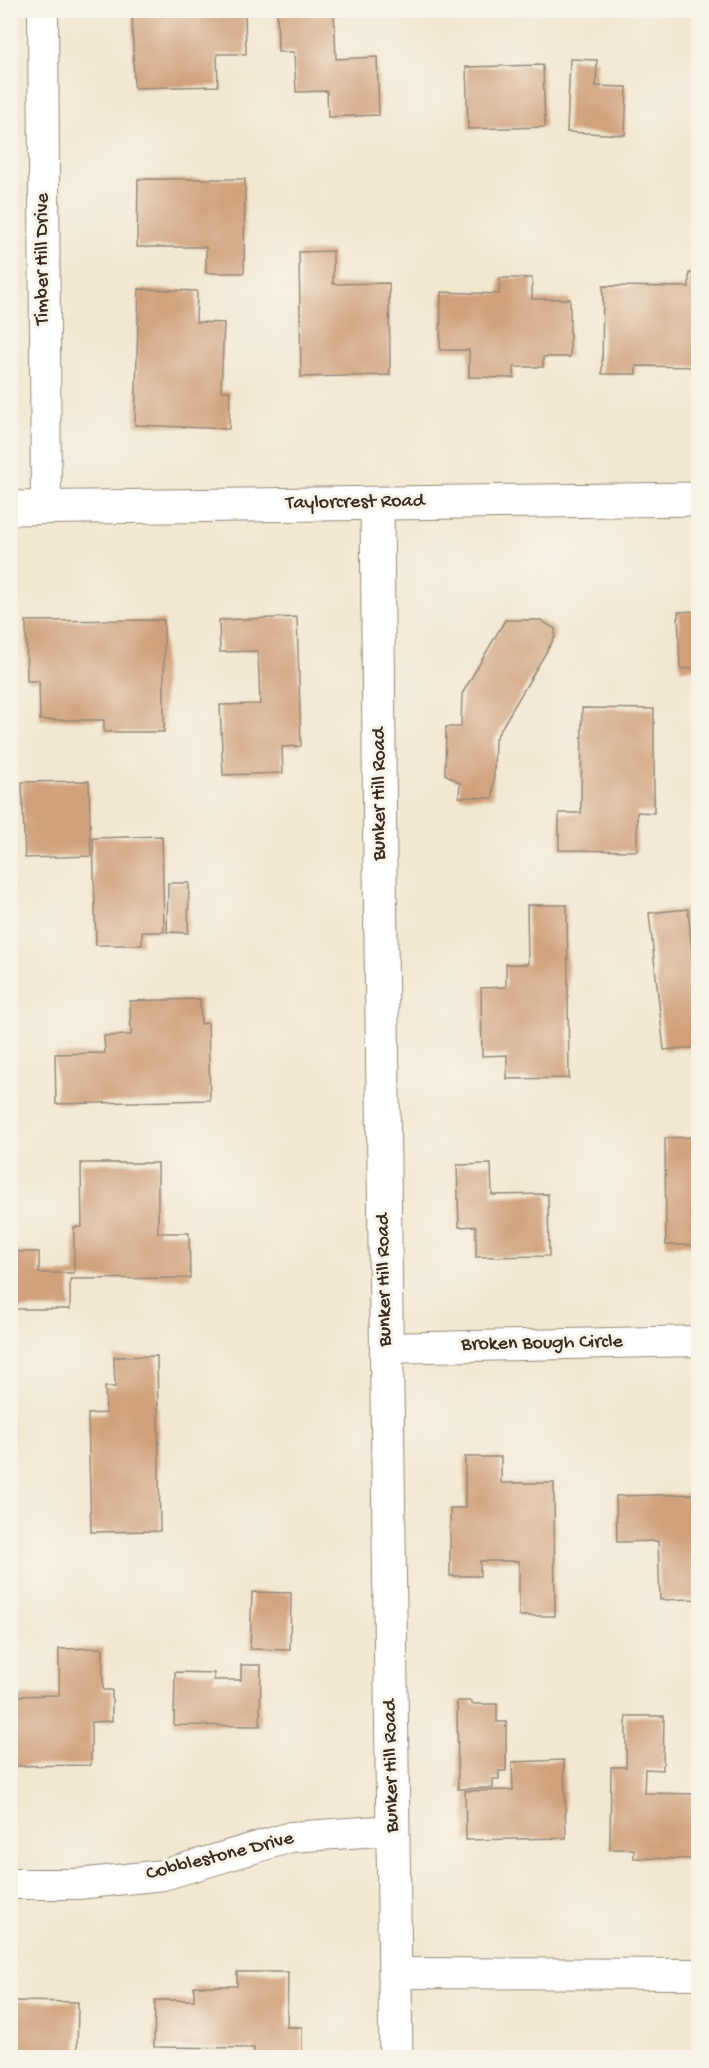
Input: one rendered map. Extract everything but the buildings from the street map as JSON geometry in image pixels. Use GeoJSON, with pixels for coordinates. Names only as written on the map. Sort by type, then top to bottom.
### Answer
{"type":"FeatureCollection","features":[{"type":"Feature","properties":{"kind":"street","name":"Timber Hill Drive"},"geometry":{"type":"LineString","coordinates":[[43,10],[45,507]]}},
{"type":"Feature","properties":{"kind":"street","name":"Taylorcrest Road"},"geometry":{"type":"LineString","coordinates":[[10,508],[699,499]]}},
{"type":"Feature","properties":{"kind":"street","name":"Bunker Hill Road"},"geometry":{"type":"LineString","coordinates":[[377,503],[396,2058]]}},
{"type":"Feature","properties":{"kind":"street","name":"Broken Bough Circle"},"geometry":{"type":"LineString","coordinates":[[386,1348],[699,1341]]}},
{"type":"Feature","properties":{"kind":"street","name":"Cobblestone Drive"},"geometry":{"type":"LineString","coordinates":[[10,1884],[78,1884],[163,1875],[291,1837],[393,1830]]}},
{"type":"Feature","properties":{"kind":"street"},"geometry":{"type":"LineString","coordinates":[[395,1973],[699,1974]]}}]}
